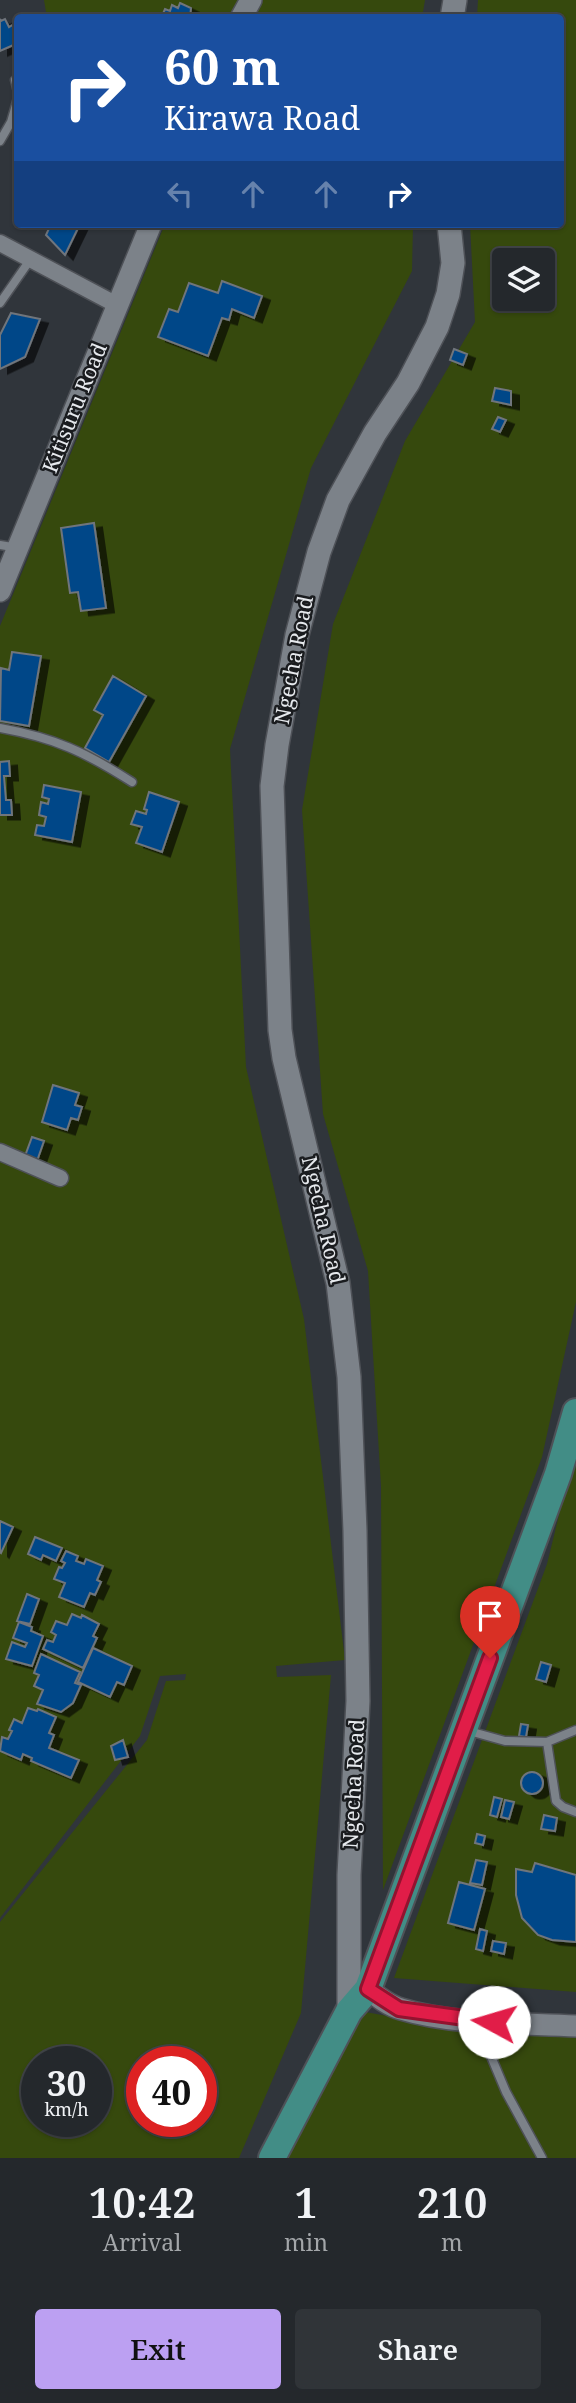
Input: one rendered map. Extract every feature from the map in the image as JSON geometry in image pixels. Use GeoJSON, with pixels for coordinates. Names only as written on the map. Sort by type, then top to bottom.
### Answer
{"type":"FeatureCollection","features":[{"type":"Feature","properties":{"kind":"main road","name":"Ngecha Road"},"geometry":{"type":"LineString","coordinates":[[349,2011],[349,1875],[358,1702],[349,1377],[338,1283],[284,1058],[280,1030],[272,786],[297,635],[319,552],[338,500],[354,468],[408,383],[437,327],[448,293],[453,263],[449,228]]}},
{"type":"Feature","properties":{"kind":"main road"},"geometry":{"type":"LineString","coordinates":[[272,2158],[349,2011],[368,1989],[558,1474],[576,1412]]}},
{"type":"Feature","properties":{"kind":"street","name":"Kitisuru Road"},"geometry":{"type":"LineString","coordinates":[[0,592],[9,547],[149,228]]}},
{"type":"Feature","properties":{"kind":"street"},"geometry":{"type":"LineString","coordinates":[[0,243],[117,305]]}},
{"type":"Feature","properties":{"kind":"street"},"geometry":{"type":"LineString","coordinates":[[0,1152],[60,1178]]}},
{"type":"Feature","properties":{"kind":"street"},"geometry":{"type":"LineString","coordinates":[[368,1989],[399,2009],[476,2020],[576,2026]]}},
{"type":"Feature","properties":{"kind":"lane"},"geometry":{"type":"LineString","coordinates":[[0,141],[14,112]]}},
{"type":"Feature","properties":{"kind":"lane"},"geometry":{"type":"LineString","coordinates":[[0,303],[30,260]]}},
{"type":"Feature","properties":{"kind":"lane"},"geometry":{"type":"LineString","coordinates":[[0,728],[43,737],[77,750],[132,782]]}},
{"type":"Feature","properties":{"kind":"lane"},"geometry":{"type":"LineString","coordinates":[[462,1730],[505,1741],[547,1742],[576,1730]]}},
{"type":"Feature","properties":{"kind":"lane"},"geometry":{"type":"LineString","coordinates":[[547,1742],[556,1801],[576,1812]]}},
{"type":"Feature","properties":{"kind":"lane"},"geometry":{"type":"LineString","coordinates":[[476,2020],[506,2092],[542,2158]]}},
{"type":"Feature","properties":{"kind":"green space"},"geometry":{"type":"Polygon","coordinates":[[[44,0],[425,0],[423,14],[46,14],[44,0]]]}},
{"type":"Feature","properties":{"kind":"green space"},"geometry":{"type":"Polygon","coordinates":[[[478,0],[576,0],[576,1302],[542,1457],[383,1890],[381,1486],[368,1271],[323,1114],[302,810],[333,624],[405,441],[475,322],[470,228],[564,228],[564,14],[477,14],[478,0]]]}},
{"type":"Feature","properties":{"kind":"green space"},"geometry":{"type":"Polygon","coordinates":[[[163,228],[413,228],[412,271],[311,468],[230,749],[246,1067],[304,1319],[345,1660],[276,1666],[277,1677],[331,1675],[301,2013],[239,2158],[0,2158],[0,1922],[147,1740],[166,1681],[185,1680],[186,1674],[160,1676],[140,1736],[0,1918],[0,626],[163,228]]]}},
{"type":"Feature","properties":{"kind":"green space"},"geometry":{"type":"Polygon","coordinates":[[[576,1446],[576,1992],[394,1978],[547,1564],[576,1446]]]}},
{"type":"Feature","properties":{"kind":"green space"},"geometry":{"type":"Polygon","coordinates":[[[365,2012],[484,2033],[576,2033],[576,2158],[287,2158],[365,2012]]]}},
{"type":"Feature","properties":{"kind":"building"},"geometry":{"type":"Polygon","coordinates":[[[180,3],[191,8],[190,14],[163,14],[165,9],[170,11],[172,5],[178,8],[180,3]]]}},
{"type":"Feature","properties":{"kind":"building"},"geometry":{"type":"Polygon","coordinates":[[[0,19],[5,19],[9,27],[14,24],[14,45],[0,51],[0,19]]]}},
{"type":"Feature","properties":{"kind":"building"},"geometry":{"type":"Polygon","coordinates":[[[49,228],[78,228],[65,255],[46,235],[49,228]]]}},
{"type":"Feature","properties":{"kind":"building"},"geometry":{"type":"Polygon","coordinates":[[[222,281],[262,296],[254,318],[232,309],[229,320],[222,318],[208,356],[158,337],[169,309],[178,312],[189,283],[218,293],[222,281]]]}},
{"type":"Feature","properties":{"kind":"building"},"geometry":{"type":"Polygon","coordinates":[[[11,313],[40,319],[25,357],[0,369],[0,335],[11,313]]]}},
{"type":"Feature","properties":{"kind":"building"},"geometry":{"type":"Polygon","coordinates":[[[454,349],[467,354],[463,365],[450,360],[454,349]]]}},
{"type":"Feature","properties":{"kind":"building"},"geometry":{"type":"Polygon","coordinates":[[[495,388],[511,391],[511,405],[492,401],[495,388]]]}},
{"type":"Feature","properties":{"kind":"building"},"geometry":{"type":"Polygon","coordinates":[[[498,417],[506,420],[500,432],[492,429],[498,417]]]}},
{"type":"Feature","properties":{"kind":"building"},"geometry":{"type":"Polygon","coordinates":[[[94,523],[106,608],[81,611],[78,592],[70,593],[61,528],[94,523]]]}},
{"type":"Feature","properties":{"kind":"building"},"geometry":{"type":"Polygon","coordinates":[[[12,652],[41,656],[29,726],[0,721],[1,668],[9,670],[12,652]]]}},
{"type":"Feature","properties":{"kind":"building"},"geometry":{"type":"Polygon","coordinates":[[[113,676],[146,696],[109,762],[85,748],[103,715],[94,710],[113,676]]]}},
{"type":"Feature","properties":{"kind":"building"},"geometry":{"type":"Polygon","coordinates":[[[9,761],[10,776],[4,776],[6,800],[11,800],[12,815],[0,815],[0,762],[9,761]]]}},
{"type":"Feature","properties":{"kind":"building"},"geometry":{"type":"Polygon","coordinates":[[[44,785],[81,792],[72,842],[35,835],[37,825],[44,826],[46,817],[39,815],[41,802],[48,804],[49,799],[42,797],[44,785]]]}},
{"type":"Feature","properties":{"kind":"building"},"geometry":{"type":"Polygon","coordinates":[[[149,792],[179,802],[162,852],[136,843],[142,827],[131,824],[136,811],[146,814],[147,810],[144,809],[149,792]]]}},
{"type":"Feature","properties":{"kind":"building"},"geometry":{"type":"Polygon","coordinates":[[[53,1085],[79,1093],[75,1105],[82,1107],[78,1120],[71,1118],[67,1130],[42,1122],[53,1085]]]}},
{"type":"Feature","properties":{"kind":"building"},"geometry":{"type":"Polygon","coordinates":[[[32,1137],[44,1141],[37,1161],[25,1156],[32,1137]]]}},
{"type":"Feature","properties":{"kind":"building"},"geometry":{"type":"Polygon","coordinates":[[[0,1521],[13,1527],[1,1553],[0,1552],[0,1521]]]}},
{"type":"Feature","properties":{"kind":"building"},"geometry":{"type":"Polygon","coordinates":[[[35,1537],[62,1548],[56,1561],[43,1555],[41,1560],[28,1554],[35,1537]]]}},
{"type":"Feature","properties":{"kind":"building"},"geometry":{"type":"Polygon","coordinates":[[[66,1551],[78,1556],[76,1561],[84,1564],[86,1559],[103,1566],[97,1580],[101,1582],[95,1595],[90,1593],[84,1607],[59,1597],[65,1583],[54,1579],[59,1567],[62,1568],[65,1563],[61,1561],[66,1551]]]}},
{"type":"Feature","properties":{"kind":"building"},"geometry":{"type":"Polygon","coordinates":[[[27,1594],[39,1599],[30,1624],[17,1621],[27,1594]]]}},
{"type":"Feature","properties":{"kind":"building"},"geometry":{"type":"Polygon","coordinates":[[[72,1614],[81,1618],[82,1615],[99,1624],[93,1636],[97,1638],[83,1668],[43,1649],[47,1640],[53,1642],[56,1635],[51,1632],[56,1621],[67,1625],[72,1614]]]}},
{"type":"Feature","properties":{"kind":"building"},"geometry":{"type":"Polygon","coordinates":[[[19,1622],[32,1627],[31,1631],[43,1636],[32,1666],[6,1659],[12,1642],[25,1647],[27,1643],[13,1638],[19,1622]]]}},
{"type":"Feature","properties":{"kind":"building"},"geometry":{"type":"Polygon","coordinates":[[[93,1648],[132,1666],[124,1685],[117,1682],[110,1697],[78,1682],[93,1648]]]}},
{"type":"Feature","properties":{"kind":"building"},"geometry":{"type":"Polygon","coordinates":[[[41,1654],[80,1672],[75,1683],[81,1685],[73,1703],[61,1712],[37,1704],[43,1690],[34,1686],[39,1675],[34,1673],[41,1654]]]}},
{"type":"Feature","properties":{"kind":"building"},"geometry":{"type":"Polygon","coordinates":[[[541,1662],[551,1665],[546,1682],[536,1679],[541,1662]]]}},
{"type":"Feature","properties":{"kind":"building"},"geometry":{"type":"Polygon","coordinates":[[[28,1708],[38,1709],[56,1717],[49,1733],[54,1735],[49,1748],[79,1760],[71,1778],[31,1761],[32,1758],[23,1754],[21,1760],[0,1751],[2,1737],[8,1739],[14,1719],[22,1723],[28,1708]]]}},
{"type":"Feature","properties":{"kind":"building"},"geometry":{"type":"Polygon","coordinates":[[[521,1724],[528,1725],[526,1737],[519,1736],[521,1724]]]}},
{"type":"Feature","properties":{"kind":"building"},"geometry":{"type":"Polygon","coordinates":[[[123,1740],[128,1757],[115,1760],[111,1746],[123,1740]]]}},
{"type":"Feature","properties":{"kind":"building"},"geometry":{"type":"Polygon","coordinates":[[[532,1772],[540,1775],[543,1783],[540,1791],[532,1794],[524,1791],[521,1783],[524,1775],[532,1772]]]}},
{"type":"Feature","properties":{"kind":"building"},"geometry":{"type":"Polygon","coordinates":[[[494,1797],[502,1799],[497,1817],[490,1815],[494,1797]]]}},
{"type":"Feature","properties":{"kind":"building"},"geometry":{"type":"Polygon","coordinates":[[[505,1800],[514,1802],[509,1819],[501,1817],[505,1800]]]}},
{"type":"Feature","properties":{"kind":"building"},"geometry":{"type":"Polygon","coordinates":[[[544,1815],[557,1818],[555,1831],[541,1829],[544,1815]]]}},
{"type":"Feature","properties":{"kind":"building"},"geometry":{"type":"Polygon","coordinates":[[[477,1834],[485,1836],[483,1845],[475,1843],[477,1834]]]}},
{"type":"Feature","properties":{"kind":"building"},"geometry":{"type":"Polygon","coordinates":[[[476,1860],[487,1862],[482,1885],[470,1883],[476,1860]]]}},
{"type":"Feature","properties":{"kind":"building"},"geometry":{"type":"Polygon","coordinates":[[[535,1863],[576,1875],[576,1942],[552,1940],[538,1935],[522,1918],[516,1895],[516,1869],[532,1872],[535,1863]]]}},
{"type":"Feature","properties":{"kind":"building"},"geometry":{"type":"Polygon","coordinates":[[[459,1882],[485,1889],[474,1930],[448,1923],[459,1882]]]}},
{"type":"Feature","properties":{"kind":"building"},"geometry":{"type":"Polygon","coordinates":[[[480,1929],[487,1931],[483,1951],[476,1949],[480,1929]]]}},
{"type":"Feature","properties":{"kind":"building"},"geometry":{"type":"Polygon","coordinates":[[[493,1941],[506,1943],[504,1954],[491,1951],[493,1941]]]}},
{"type":"Feature","properties":{"kind":"route"},"geometry":{"type":"LineString","coordinates":[[490,1658],[368,1989],[399,2009],[494,2022]]}}]}
